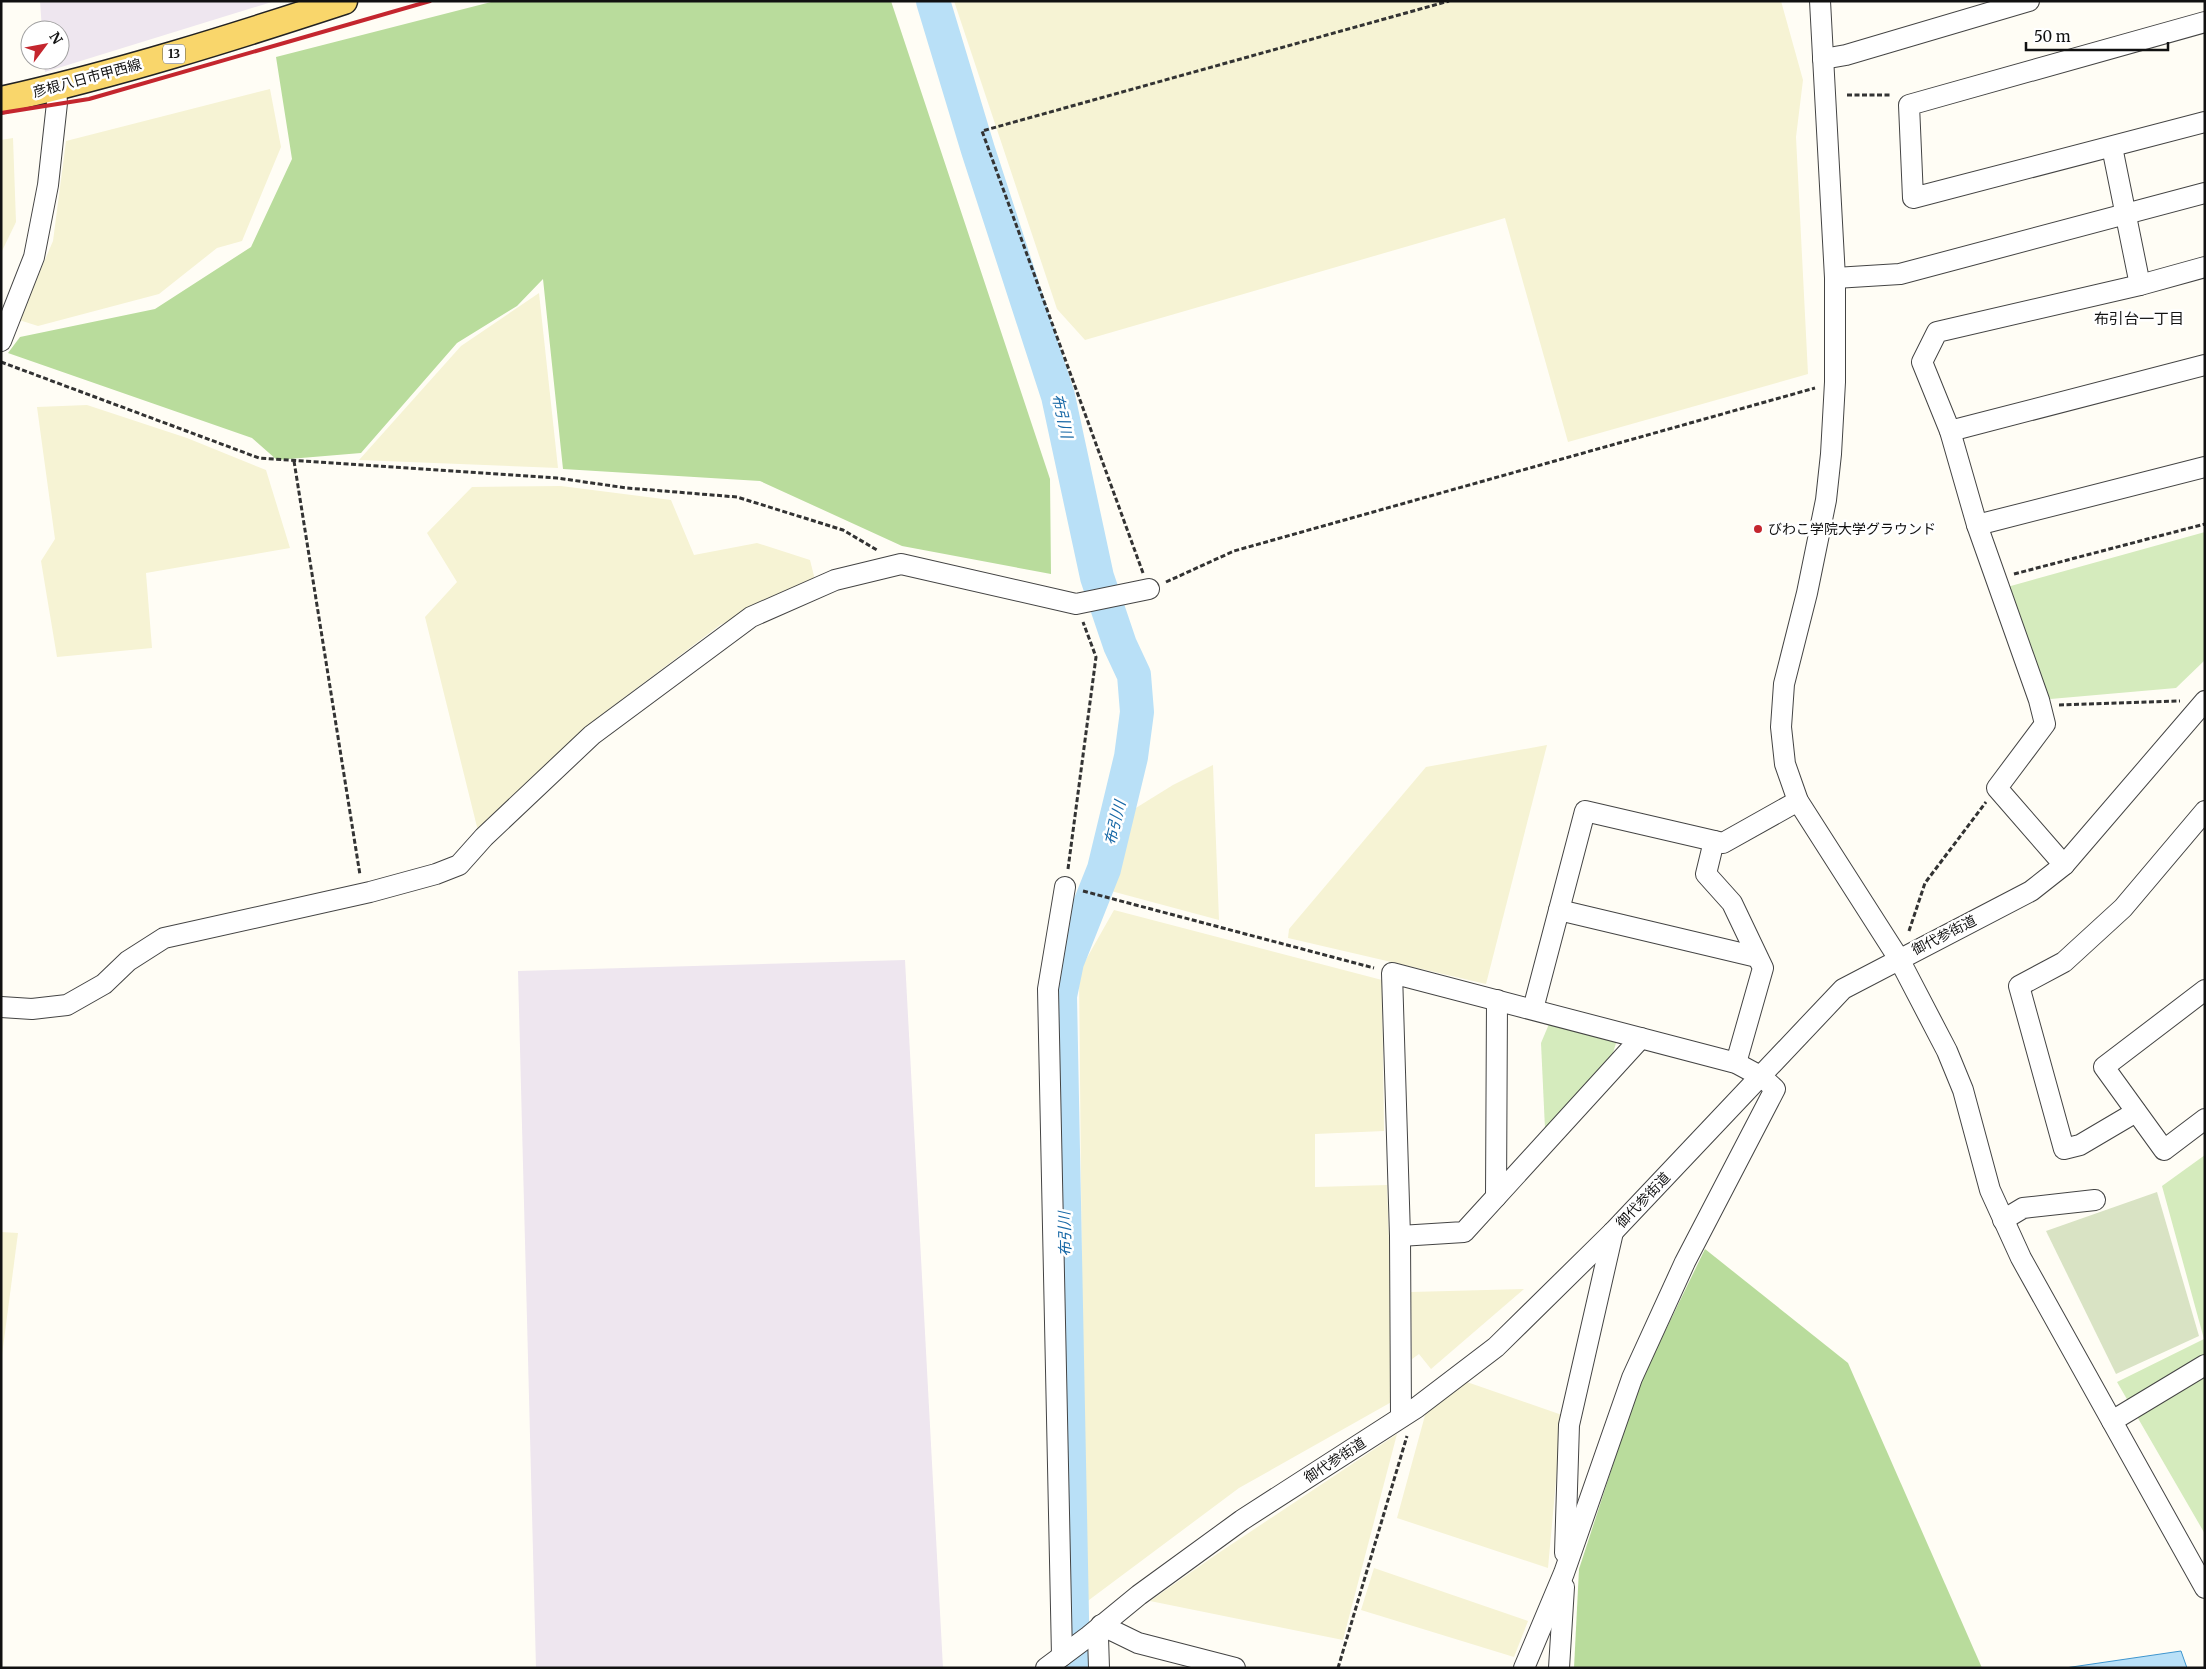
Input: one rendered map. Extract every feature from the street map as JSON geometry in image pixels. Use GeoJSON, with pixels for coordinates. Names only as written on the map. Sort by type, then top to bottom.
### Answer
{"type":"FeatureCollection","features":[{"type":"Feature","properties":{"kind":"main road","name":"彦根八日市甲西線"},"geometry":{"type":"LineString","coordinates":[[1,100],[56,88],[217,42],[344,1]]}},
{"type":"Feature","properties":{"kind":"street"},"geometry":{"type":"LineString","coordinates":[[1820,1],[1836,278],[1832,454],[1826,500],[1807,593],[1784,684],[1780,727],[1786,764],[1798,801],[1899,959],[1947,1051],[1963,1090],[1990,1190],[2021,1258],[2205,1588]]}},
{"type":"Feature","properties":{"kind":"street"},"geometry":{"type":"LineString","coordinates":[[1823,59],[2030,1]]}},
{"type":"Feature","properties":{"kind":"street"},"geometry":{"type":"LineString","coordinates":[[2205,22],[1909,105],[1913,198],[2205,122]]}},
{"type":"Feature","properties":{"kind":"street"},"geometry":{"type":"LineString","coordinates":[[1,341],[34,257],[48,185],[58,103],[56,88]]}},
{"type":"Feature","properties":{"kind":"street"},"geometry":{"type":"LineString","coordinates":[[2112,147],[2124,214],[2140,285]]}},
{"type":"Feature","properties":{"kind":"street"},"geometry":{"type":"LineString","coordinates":[[1836,278],[1900,274],[2205,193]]}},
{"type":"Feature","properties":{"kind":"street"},"geometry":{"type":"LineString","coordinates":[[2064,865],[1997,788],[2045,724],[2041,706],[1978,525],[1950,431],[1922,362],[1936,332],[2140,285],[2205,267]]}},
{"type":"Feature","properties":{"kind":"street"},"geometry":{"type":"LineString","coordinates":[[1950,431],[2205,366]]}},
{"type":"Feature","properties":{"kind":"street"},"geometry":{"type":"LineString","coordinates":[[1978,525],[2205,467]]}},
{"type":"Feature","properties":{"kind":"street"},"geometry":{"type":"LineString","coordinates":[[1,1006],[32,1008],[67,1005],[104,984],[128,961],[164,938],[363,894],[436,874],[459,865],[484,837],[592,735],[751,617],[835,580],[901,564],[1081,603],[1149,589]]}},
{"type":"Feature","properties":{"kind":"street","name":"御代参街道"},"geometry":{"type":"LineString","coordinates":[[1059,1658],[1139,1595],[1242,1520],[1408,1412],[1496,1348],[1613,1232],[1762,1077],[1802,1031],[1844,989],[2031,890],[2064,865],[2195,701]]}},
{"type":"Feature","properties":{"kind":"street"},"geometry":{"type":"LineString","coordinates":[[1533,1009],[1585,811],[1723,844],[1798,801]]}},
{"type":"Feature","properties":{"kind":"street"},"geometry":{"type":"LineString","coordinates":[[2136,1112],[2080,1145],[2064,1149],[2019,986],[2064,962],[2123,908],[2205,811]]}},
{"type":"Feature","properties":{"kind":"street"},"geometry":{"type":"LineString","coordinates":[[1714,841],[1706,874],[1732,902],[1763,968],[1736,1063]]}},
{"type":"Feature","properties":{"kind":"street"},"geometry":{"type":"LineString","coordinates":[[1059,1658],[1048,989],[1065,887]]}},
{"type":"Feature","properties":{"kind":"street"},"geometry":{"type":"LineString","coordinates":[[1559,910],[1757,957]]}},
{"type":"Feature","properties":{"kind":"street"},"geometry":{"type":"LineString","coordinates":[[1408,1412],[1400,1236],[1392,973],[1736,1063],[1762,1077],[1775,1090],[1685,1262],[1632,1378],[1564,1573],[1524,1668]]}},
{"type":"Feature","properties":{"kind":"street"},"geometry":{"type":"LineString","coordinates":[[2205,990],[2104,1067],[2164,1150],[2205,1120]]}},
{"type":"Feature","properties":{"kind":"street"},"geometry":{"type":"LineString","coordinates":[[1496,1197],[1497,1000]]}},
{"type":"Feature","properties":{"kind":"street"},"geometry":{"type":"LineString","coordinates":[[1400,1236],[1464,1232],[1641,1038]]}},
{"type":"Feature","properties":{"kind":"street"},"geometry":{"type":"LineString","coordinates":[[2003,1220],[2023,1208],[2094,1200]]}},
{"type":"Feature","properties":{"kind":"street"},"geometry":{"type":"LineString","coordinates":[[1559,1668],[1569,1425],[1613,1232]]}},
{"type":"Feature","properties":{"kind":"street"},"geometry":{"type":"LineString","coordinates":[[2112,1421],[2205,1365]]}},
{"type":"Feature","properties":{"kind":"street"},"geometry":{"type":"LineString","coordinates":[[1095,1630],[1098,1637],[1099,1668]]}},
{"type":"Feature","properties":{"kind":"street"},"geometry":{"type":"LineString","coordinates":[[1095,1630],[1235,1668]]}},
{"type":"Feature","properties":{"kind":"path"},"geometry":{"type":"LineString","coordinates":[[1449,1],[982,131],[1149,589],[1234,552],[1835,382]]}},
{"type":"Feature","properties":{"kind":"path"},"geometry":{"type":"LineString","coordinates":[[1847,95],[1891,95]]}},
{"type":"Feature","properties":{"kind":"path"},"geometry":{"type":"LineString","coordinates":[[1,362],[259,458],[556,478],[627,488],[737,497],[843,530],[901,564]]}},
{"type":"Feature","properties":{"kind":"path"},"geometry":{"type":"LineString","coordinates":[[294,461],[363,894]]}},
{"type":"Feature","properties":{"kind":"path"},"geometry":{"type":"LineString","coordinates":[[1996,579],[2205,524]]}},
{"type":"Feature","properties":{"kind":"path"},"geometry":{"type":"LineString","coordinates":[[1081,603],[1096,657],[1065,887],[1392,973]]}},
{"type":"Feature","properties":{"kind":"path"},"geometry":{"type":"LineString","coordinates":[[2041,706],[2195,701]]}},
{"type":"Feature","properties":{"kind":"path"},"geometry":{"type":"LineString","coordinates":[[1909,931],[1925,883],[1997,788]]}},
{"type":"Feature","properties":{"kind":"path"},"geometry":{"type":"LineString","coordinates":[[1338,1668],[1408,1412]]}},
{"type":"Feature","properties":{"kind":"shaded area"},"geometry":{"type":"Polygon","coordinates":[[[40,1],[275,1],[70,64],[70,20],[41,20],[40,1]]]}},
{"type":"Feature","properties":{"kind":"shaded area"},"geometry":{"type":"Polygon","coordinates":[[[954,1],[1781,1],[1803,80],[1796,137],[1808,374],[1568,442],[1505,218],[1085,340],[1057,309],[954,1]]]}},
{"type":"Feature","properties":{"kind":"shaded area"},"geometry":{"type":"Polygon","coordinates":[[[270,89],[281,147],[242,241],[217,248],[159,294],[38,326],[19,320],[53,241],[66,141],[270,89]]]}},
{"type":"Feature","properties":{"kind":"shaded area"},"geometry":{"type":"Polygon","coordinates":[[[13,138],[16,222],[1,253],[1,140],[13,138]]]}},
{"type":"Feature","properties":{"kind":"shaded area"},"geometry":{"type":"Polygon","coordinates":[[[539,293],[558,468],[359,460],[461,346],[539,293]]]}},
{"type":"Feature","properties":{"kind":"shaded area"},"geometry":{"type":"Polygon","coordinates":[[[87,405],[187,438],[266,470],[290,548],[146,573],[152,648],[57,657],[41,561],[55,539],[37,407],[87,405]]]}},
{"type":"Feature","properties":{"kind":"shaded area"},"geometry":{"type":"Polygon","coordinates":[[[561,486],[671,500],[694,555],[757,543],[810,560],[815,580],[720,625],[592,722],[479,835],[425,617],[457,582],[427,533],[472,487],[561,486]]]}},
{"type":"Feature","properties":{"kind":"shaded area"},"geometry":{"type":"Polygon","coordinates":[[[1547,745],[1486,984],[1288,938],[1289,929],[1426,767],[1547,745]]]}},
{"type":"Feature","properties":{"kind":"shaded area"},"geometry":{"type":"Polygon","coordinates":[[[1213,765],[1219,920],[1111,891],[1131,811],[1173,785],[1213,765]]]}},
{"type":"Feature","properties":{"kind":"shaded area"},"geometry":{"type":"Polygon","coordinates":[[[1114,910],[1382,980],[1384,1131],[1315,1134],[1315,1187],[1387,1185],[1395,1400],[1239,1488],[1085,1603],[1079,972],[1114,910]]]}},
{"type":"Feature","properties":{"kind":"shaded area"},"geometry":{"type":"Polygon","coordinates":[[[905,960],[943,1668],[536,1668],[518,971],[905,960]]]}},
{"type":"Feature","properties":{"kind":"shaded area"},"geometry":{"type":"Polygon","coordinates":[[[1,1232],[18,1233],[1,1363],[1,1232]]]}},
{"type":"Feature","properties":{"kind":"shaded area"},"geometry":{"type":"Polygon","coordinates":[[[1524,1289],[1431,1369],[1419,1354],[1412,1359],[1411,1292],[1524,1289]]]}},
{"type":"Feature","properties":{"kind":"shaded area"},"geometry":{"type":"Polygon","coordinates":[[[1464,1381],[1562,1415],[1548,1568],[1397,1518],[1427,1408],[1464,1381]]]}},
{"type":"Feature","properties":{"kind":"shaded area"},"geometry":{"type":"Polygon","coordinates":[[[1397,1434],[1343,1640],[1150,1601],[1217,1554],[1397,1434]]]}},
{"type":"Feature","properties":{"kind":"shaded area"},"geometry":{"type":"Polygon","coordinates":[[[1374,1568],[1528,1621],[1514,1657],[1361,1610],[1374,1568]]]}},
{"type":"Feature","properties":{"kind":"green space"},"geometry":{"type":"Polygon","coordinates":[[[495,1],[891,1],[1050,479],[1051,574],[902,546],[760,481],[563,469],[543,279],[517,306],[457,343],[361,453],[277,460],[252,438],[8,353],[20,337],[155,309],[251,247],[292,159],[276,57],[495,1]]]}},
{"type":"Feature","properties":{"kind":"green space"},"geometry":{"type":"Polygon","coordinates":[[[2205,532],[2205,660],[2176,688],[2039,700],[2000,589],[2205,532]]]}},
{"type":"Feature","properties":{"kind":"green space"},"geometry":{"type":"Polygon","coordinates":[[[1549,1024],[1617,1040],[1612,1056],[1545,1129],[1541,1043],[1549,1024]]]}},
{"type":"Feature","properties":{"kind":"green space"},"geometry":{"type":"Polygon","coordinates":[[[2205,1155],[2205,1534],[2117,1382],[2204,1339],[2162,1186],[2205,1155]]]}},
{"type":"Feature","properties":{"kind":"green space"},"geometry":{"type":"Polygon","coordinates":[[[2157,1192],[2199,1336],[2116,1374],[2046,1231],[2157,1192]]]}},
{"type":"Feature","properties":{"kind":"green space"},"geometry":{"type":"Polygon","coordinates":[[[1705,1249],[1848,1363],[1982,1668],[1574,1668],[1579,1569],[1639,1385],[1705,1249]]]}},
{"type":"Feature","properties":{"kind":"water"},"geometry":{"type":"Polygon","coordinates":[[[2181,1651],[2187,1668],[2065,1668],[2181,1651]]]}},
{"type":"Feature","properties":{"kind":"waterway","name":"布引川"},"geometry":{"type":"LineString","coordinates":[[933,1],[978,150],[1058,396],[1097,577],[1120,645],[1134,675],[1137,712],[1131,757],[1104,869],[1067,962],[1060,996],[1073,1668]]}},
{"type":"Feature","properties":{"kind":"railway"},"geometry":{"type":"LineString","coordinates":[[1,113],[89,99],[430,1]]}},
{"type":"Feature","properties":{"kind":"place","name":"びわこ学院大学グラウンド"},"geometry":{"type":"Point","coordinates":[1758,529]}},
{"type":"Feature","properties":{"kind":"district","name":"布引台一丁目"},"geometry":{"type":"Point","coordinates":[2139,319]}}]}
